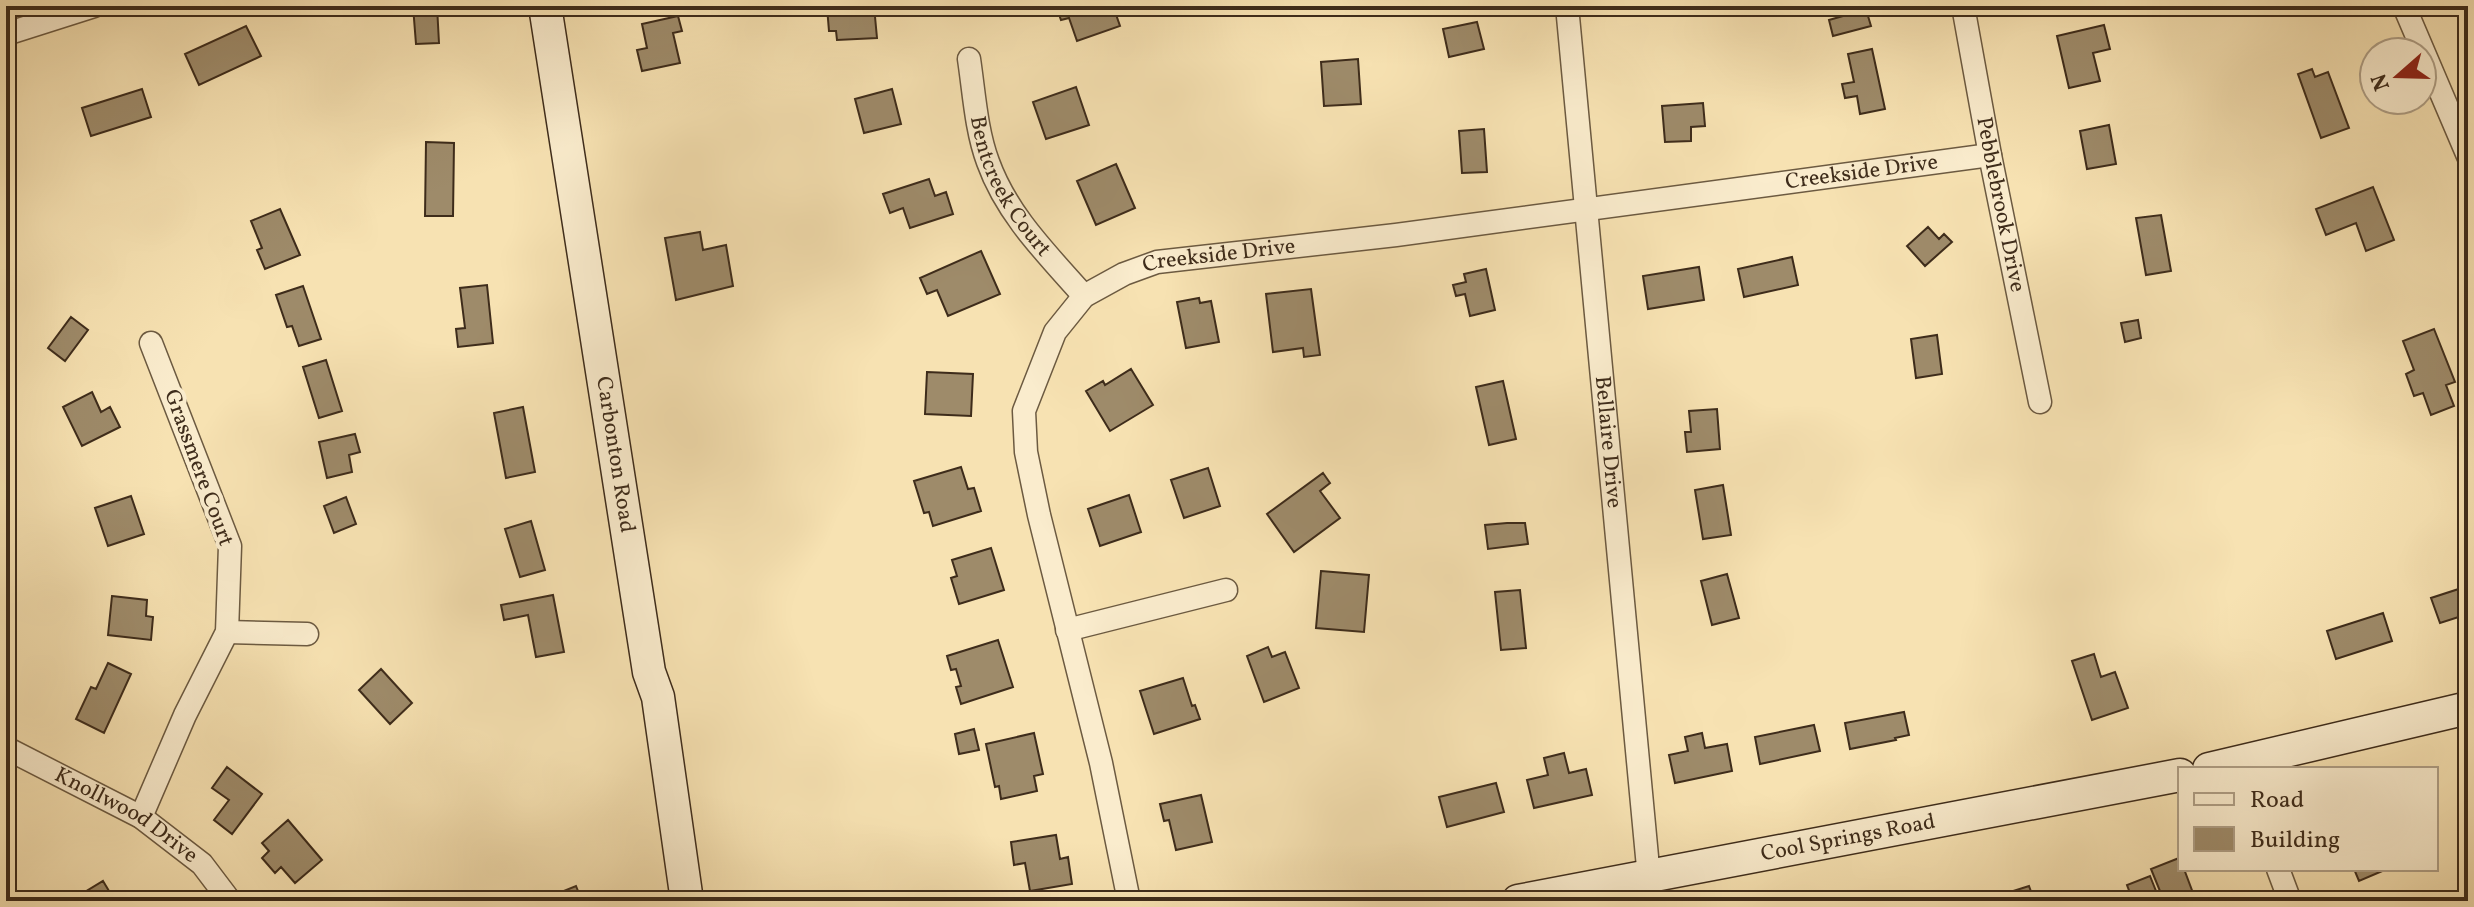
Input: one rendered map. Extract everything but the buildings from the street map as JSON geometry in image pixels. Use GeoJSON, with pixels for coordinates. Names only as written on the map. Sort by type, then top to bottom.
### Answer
{"type":"FeatureCollection","features":[{"type":"Feature","properties":{"kind":"street"},"geometry":{"type":"LineString","coordinates":[[6,34],[94,6]]}},
{"type":"Feature","properties":{"kind":"street","name":"Carbonton Road"},"geometry":{"type":"LineString","coordinates":[[545,6],[649,672],[658,697],[687,901]]}},
{"type":"Feature","properties":{"kind":"street","name":"Bellaire Drive"},"geometry":{"type":"LineString","coordinates":[[1567,6],[1649,878]]}},
{"type":"Feature","properties":{"kind":"street","name":"Pebblebrook Drive"},"geometry":{"type":"LineString","coordinates":[[1963,6],[2040,402]]}},
{"type":"Feature","properties":{"kind":"street"},"geometry":{"type":"LineString","coordinates":[[2404,6],[2468,156]]}},
{"type":"Feature","properties":{"kind":"street","name":"Bentcreek Court"},"geometry":{"type":"LineString","coordinates":[[969,59],[987,160],[1003,196],[1022,225],[1084,296]]}},
{"type":"Feature","properties":{"kind":"street","name":"Creekside Drive"},"geometry":{"type":"LineString","coordinates":[[1129,901],[1101,763],[1026,452],[1024,411],[1055,332],[1084,296],[1124,274],[1157,262],[1396,235],[1990,155]]}},
{"type":"Feature","properties":{"kind":"street","name":"Grassmere Court"},"geometry":{"type":"LineString","coordinates":[[141,817],[185,715],[227,632],[230,546],[151,343]]}},
{"type":"Feature","properties":{"kind":"street"},"geometry":{"type":"LineString","coordinates":[[1067,630],[1226,590]]}},
{"type":"Feature","properties":{"kind":"street"},"geometry":{"type":"LineString","coordinates":[[227,632],[307,634]]}},
{"type":"Feature","properties":{"kind":"street"},"geometry":{"type":"LineString","coordinates":[[2229,767],[2468,708]]}},
{"type":"Feature","properties":{"kind":"street","name":"Knollwood Drive"},"geometry":{"type":"LineString","coordinates":[[6,748],[141,817],[202,864],[230,901]]}},
{"type":"Feature","properties":{"kind":"street","name":"Cool Springs Road"},"geometry":{"type":"LineString","coordinates":[[1518,901],[2178,775]]}},
{"type":"Feature","properties":{"kind":"street"},"geometry":{"type":"LineString","coordinates":[[2279,871],[2290,901]]}}]}
